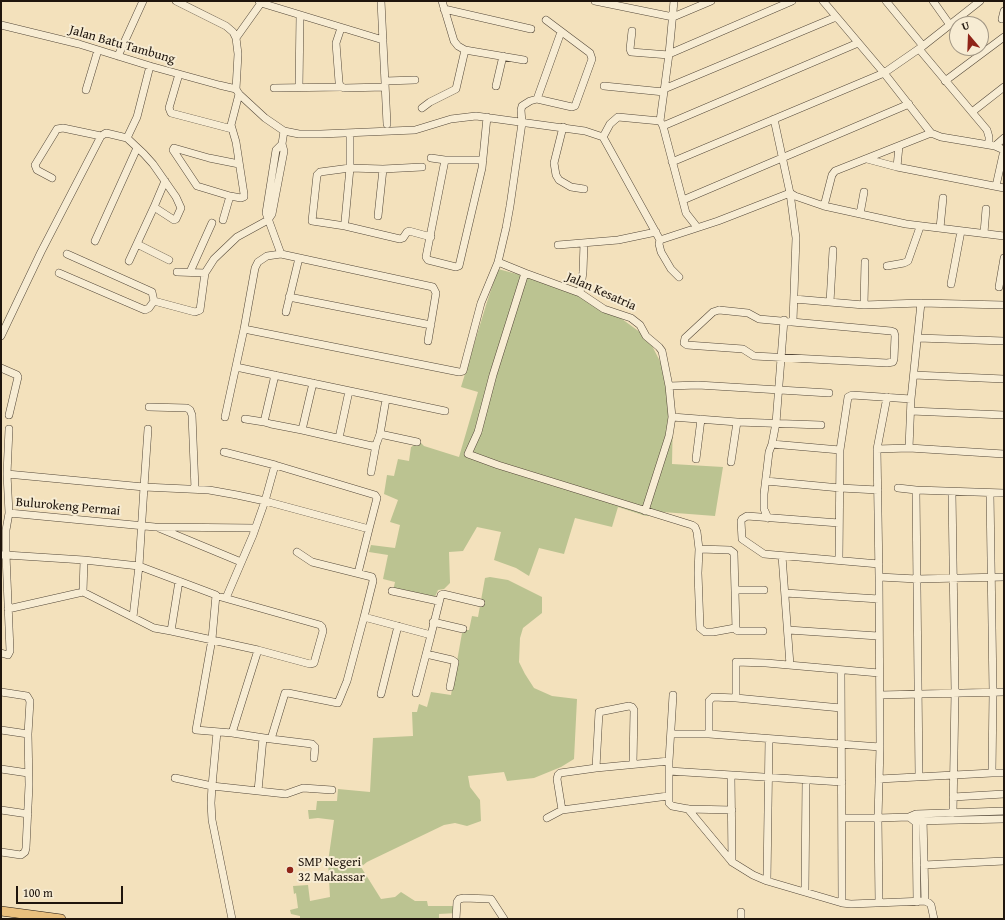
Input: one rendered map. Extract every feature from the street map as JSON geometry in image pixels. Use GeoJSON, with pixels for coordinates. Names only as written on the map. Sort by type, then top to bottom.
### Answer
{"type":"FeatureCollection","features":[{"type":"Feature","properties":{"kind":"main road"},"geometry":{"type":"LineString","coordinates":[[1,911],[27,916],[61,919]]}},
{"type":"Feature","properties":{"kind":"street"},"geometry":{"type":"LineString","coordinates":[[118,56],[143,1]]}},
{"type":"Feature","properties":{"kind":"street"},"geometry":{"type":"LineString","coordinates":[[176,1],[230,29],[236,38],[238,63],[237,92],[231,122],[239,164],[244,196],[241,198],[230,196],[195,185],[173,152],[174,148],[209,158],[239,164]]}},
{"type":"Feature","properties":{"kind":"street"},"geometry":{"type":"LineString","coordinates":[[381,1],[387,124]]}},
{"type":"Feature","properties":{"kind":"street"},"geometry":{"type":"LineString","coordinates":[[442,1],[454,41],[458,46],[465,50],[524,60]]}},
{"type":"Feature","properties":{"kind":"street"},"geometry":{"type":"LineString","coordinates":[[595,1],[673,17],[711,1]]}},
{"type":"Feature","properties":{"kind":"street"},"geometry":{"type":"LineString","coordinates":[[633,9],[634,1]]}},
{"type":"Feature","properties":{"kind":"street"},"geometry":{"type":"LineString","coordinates":[[674,1],[664,91],[662,124],[686,213],[697,227]]}},
{"type":"Feature","properties":{"kind":"street"},"geometry":{"type":"LineString","coordinates":[[632,31],[630,49],[632,52],[669,55],[792,1]]}},
{"type":"Feature","properties":{"kind":"street"},"geometry":{"type":"LineString","coordinates":[[822,1],[884,73],[931,133],[941,137],[992,146],[1004,150],[996,186]]}},
{"type":"Feature","properties":{"kind":"street"},"geometry":{"type":"LineString","coordinates":[[886,1],[945,81],[972,112],[988,134],[992,146]]}},
{"type":"Feature","properties":{"kind":"street"},"geometry":{"type":"LineString","coordinates":[[933,1],[949,25]]}},
{"type":"Feature","properties":{"kind":"street"},"geometry":{"type":"LineString","coordinates":[[236,38],[260,2],[383,40]]}},
{"type":"Feature","properties":{"kind":"street"},"geometry":{"type":"LineString","coordinates":[[961,16],[976,2]]}},
{"type":"Feature","properties":{"kind":"street"},"geometry":{"type":"LineString","coordinates":[[444,10],[531,30]]}},
{"type":"Feature","properties":{"kind":"street"},"geometry":{"type":"LineString","coordinates":[[300,15],[300,88]]}},
{"type":"Feature","properties":{"kind":"street"},"geometry":{"type":"LineString","coordinates":[[604,86],[664,91],[836,17]]}},
{"type":"Feature","properties":{"kind":"street"},"geometry":{"type":"LineString","coordinates":[[244,329],[461,372],[465,368],[481,303],[498,262],[510,206],[522,123],[522,106],[537,99],[574,107],[592,59],[590,53],[546,20]]}},
{"type":"Feature","properties":{"kind":"street","name":"Jalan Batu Tambung"},"geometry":{"type":"LineString","coordinates":[[1,25],[98,50],[219,85],[237,92]]}},
{"type":"Feature","properties":{"kind":"street"},"geometry":{"type":"LineString","coordinates":[[672,162],[884,73],[949,27]]}},
{"type":"Feature","properties":{"kind":"street"},"geometry":{"type":"LineString","coordinates":[[341,28],[336,43],[339,82],[341,87]]}},
{"type":"Feature","properties":{"kind":"street"},"geometry":{"type":"LineString","coordinates":[[537,99],[561,32]]}},
{"type":"Feature","properties":{"kind":"street"},"geometry":{"type":"LineString","coordinates":[[945,81],[1004,37]]}},
{"type":"Feature","properties":{"kind":"street"},"geometry":{"type":"LineString","coordinates":[[603,137],[610,124],[618,117],[662,124],[858,43]]}},
{"type":"Feature","properties":{"kind":"street"},"geometry":{"type":"LineString","coordinates":[[86,90],[98,50]]}},
{"type":"Feature","properties":{"kind":"street"},"geometry":{"type":"LineString","coordinates":[[422,108],[430,102],[456,89],[465,50]]}},
{"type":"Feature","properties":{"kind":"street"},"geometry":{"type":"LineString","coordinates":[[496,86],[503,56]]}},
{"type":"Feature","properties":{"kind":"street"},"geometry":{"type":"LineString","coordinates":[[127,138],[137,117],[150,66]]}},
{"type":"Feature","properties":{"kind":"street"},"geometry":{"type":"LineString","coordinates":[[179,74],[169,108],[171,113],[232,129]]}},
{"type":"Feature","properties":{"kind":"street"},"geometry":{"type":"LineString","coordinates":[[274,88],[341,87],[385,84],[414,80]]}},
{"type":"Feature","properties":{"kind":"street"},"geometry":{"type":"LineString","coordinates":[[972,112],[1004,87]]}},
{"type":"Feature","properties":{"kind":"street"},"geometry":{"type":"LineString","coordinates":[[237,92],[265,118],[284,131],[299,134],[350,134],[415,130],[451,119],[476,116],[563,127],[585,131],[603,137],[656,232],[660,240],[659,244],[661,252],[671,269],[679,277]]}},
{"type":"Feature","properties":{"kind":"street"},"geometry":{"type":"LineString","coordinates":[[682,200],[783,159],[909,104]]}},
{"type":"Feature","properties":{"kind":"street"},"geometry":{"type":"LineString","coordinates":[[445,160],[427,259],[450,266],[459,266],[482,168],[487,117]]}},
{"type":"Feature","properties":{"kind":"street"},"geometry":{"type":"LineString","coordinates":[[774,119],[790,193],[796,245],[793,321]]}},
{"type":"Feature","properties":{"kind":"street"},"geometry":{"type":"LineString","coordinates":[[563,127],[554,162],[556,175],[559,180],[571,186],[584,189]]}},
{"type":"Feature","properties":{"kind":"street"},"geometry":{"type":"LineString","coordinates":[[52,178],[37,170],[35,165],[57,129],[63,128],[101,136]]}},
{"type":"Feature","properties":{"kind":"street"},"geometry":{"type":"LineString","coordinates":[[154,301],[195,312],[200,310],[205,273],[214,259],[237,237],[268,220],[272,214],[284,151],[282,144],[284,131]]}},
{"type":"Feature","properties":{"kind":"street"},"geometry":{"type":"LineString","coordinates":[[1,336],[4,321],[101,136],[106,133],[127,138],[138,148],[153,164],[165,181],[181,206],[181,210],[176,219],[173,220],[154,207]]}},
{"type":"Feature","properties":{"kind":"street"},"geometry":{"type":"LineString","coordinates":[[824,206],[834,172],[931,133]]}},
{"type":"Feature","properties":{"kind":"street"},"geometry":{"type":"LineString","coordinates":[[345,221],[350,168],[350,134]]}},
{"type":"Feature","properties":{"kind":"street"},"geometry":{"type":"LineString","coordinates":[[992,146],[1004,138]]}},
{"type":"Feature","properties":{"kind":"street"},"geometry":{"type":"LineString","coordinates":[[897,167],[899,146]]}},
{"type":"Feature","properties":{"kind":"street"},"geometry":{"type":"LineString","coordinates":[[95,241],[138,148]]}},
{"type":"Feature","properties":{"kind":"street"},"geometry":{"type":"LineString","coordinates":[[431,158],[445,160],[483,160]]}},
{"type":"Feature","properties":{"kind":"street"},"geometry":{"type":"LineString","coordinates":[[867,159],[897,167],[1004,188]]}},
{"type":"Feature","properties":{"kind":"street"},"geometry":{"type":"LineString","coordinates":[[422,166],[383,169],[350,168],[318,173],[312,221],[345,226],[400,239],[403,238],[409,231],[431,237]]}},
{"type":"Feature","properties":{"kind":"street"},"geometry":{"type":"LineString","coordinates":[[378,216],[383,169]]}},
{"type":"Feature","properties":{"kind":"street"},"geometry":{"type":"LineString","coordinates":[[128,261],[165,181]]}},
{"type":"Feature","properties":{"kind":"street"},"geometry":{"type":"LineString","coordinates":[[860,214],[864,192]]}},
{"type":"Feature","properties":{"kind":"street"},"geometry":{"type":"LineString","coordinates":[[790,193],[824,206],[920,227],[1004,236]]}},
{"type":"Feature","properties":{"kind":"street"},"geometry":{"type":"LineString","coordinates":[[660,240],[718,221],[790,193]]}},
{"type":"Feature","properties":{"kind":"street"},"geometry":{"type":"LineString","coordinates":[[223,220],[230,196]]}},
{"type":"Feature","properties":{"kind":"street"},"geometry":{"type":"LineString","coordinates":[[940,228],[943,198]]}},
{"type":"Feature","properties":{"kind":"street"},"geometry":{"type":"LineString","coordinates":[[984,233],[986,209]]}},
{"type":"Feature","properties":{"kind":"street"},"geometry":{"type":"LineString","coordinates":[[268,220],[281,254]]}},
{"type":"Feature","properties":{"kind":"street"},"geometry":{"type":"LineString","coordinates":[[190,272],[212,223]]}},
{"type":"Feature","properties":{"kind":"street"},"geometry":{"type":"LineString","coordinates":[[887,266],[908,262],[920,227]]}},
{"type":"Feature","properties":{"kind":"street"},"geometry":{"type":"LineString","coordinates":[[952,284],[961,231]]}},
{"type":"Feature","properties":{"kind":"street"},"geometry":{"type":"LineString","coordinates":[[558,245],[624,240],[656,232]]}},
{"type":"Feature","properties":{"kind":"street"},"geometry":{"type":"LineString","coordinates":[[580,293],[583,272],[584,243]]}},
{"type":"Feature","properties":{"kind":"street"},"geometry":{"type":"LineString","coordinates":[[137,244],[169,260]]}},
{"type":"Feature","properties":{"kind":"street"},"geometry":{"type":"LineString","coordinates":[[830,302],[833,250]]}},
{"type":"Feature","properties":{"kind":"street"},"geometry":{"type":"LineString","coordinates":[[59,273],[145,310],[149,308],[154,301],[152,292],[68,254]]}},
{"type":"Feature","properties":{"kind":"street"},"geometry":{"type":"LineString","coordinates":[[225,417],[244,329],[255,268],[258,262],[267,256],[281,254],[433,287],[436,293],[428,341]]}},
{"type":"Feature","properties":{"kind":"street"},"geometry":{"type":"LineString","coordinates":[[286,312],[299,258]]}},
{"type":"Feature","properties":{"kind":"street"},"geometry":{"type":"LineString","coordinates":[[999,287],[1004,258]]}},
{"type":"Feature","properties":{"kind":"street","name":"Jalan Kesatria"},"geometry":{"type":"LineString","coordinates":[[498,262],[580,293],[604,309],[625,315],[636,321],[643,329],[646,336],[662,351],[669,386],[672,417],[669,436],[646,511]]}},
{"type":"Feature","properties":{"kind":"street"},"geometry":{"type":"LineString","coordinates":[[864,305],[865,262]]}},
{"type":"Feature","properties":{"kind":"street"},"geometry":{"type":"LineString","coordinates":[[177,272],[205,273]]}},
{"type":"Feature","properties":{"kind":"street"},"geometry":{"type":"LineString","coordinates":[[525,273],[493,375],[478,432],[468,454],[688,523],[695,527],[699,549],[698,573],[700,628],[705,632],[735,628],[738,631],[763,631]]}},
{"type":"Feature","properties":{"kind":"street"},"geometry":{"type":"LineString","coordinates":[[290,297],[431,325]]}},
{"type":"Feature","properties":{"kind":"street"},"geometry":{"type":"LineString","coordinates":[[794,299],[864,305],[921,303],[1004,305]]}},
{"type":"Feature","properties":{"kind":"street"},"geometry":{"type":"LineString","coordinates":[[909,448],[911,399],[921,303]]}},
{"type":"Feature","properties":{"kind":"street"},"geometry":{"type":"LineString","coordinates":[[716,311],[748,313],[759,319],[793,321],[891,330],[896,336],[893,362],[887,363],[781,356],[754,356],[742,349],[687,345],[683,341],[710,314],[716,311]]}},
{"type":"Feature","properties":{"kind":"street"},"geometry":{"type":"LineString","coordinates":[[768,518],[763,502],[768,452],[772,444],[776,423],[784,320]]}},
{"type":"Feature","properties":{"kind":"street"},"geometry":{"type":"LineString","coordinates":[[918,338],[1004,341]]}},
{"type":"Feature","properties":{"kind":"street"},"geometry":{"type":"LineString","coordinates":[[236,367],[445,411]]}},
{"type":"Feature","properties":{"kind":"street"},"geometry":{"type":"LineString","coordinates":[[1,368],[17,375],[18,377],[9,415]]}},
{"type":"Feature","properties":{"kind":"street"},"geometry":{"type":"LineString","coordinates":[[264,422],[275,375]]}},
{"type":"Feature","properties":{"kind":"street"},"geometry":{"type":"LineString","coordinates":[[914,375],[1004,379]]}},
{"type":"Feature","properties":{"kind":"street"},"geometry":{"type":"LineString","coordinates":[[302,430],[313,383]]}},
{"type":"Feature","properties":{"kind":"street"},"geometry":{"type":"LineString","coordinates":[[669,386],[698,385],[829,393]]}},
{"type":"Feature","properties":{"kind":"street"},"geometry":{"type":"LineString","coordinates":[[339,438],[349,391]]}},
{"type":"Feature","properties":{"kind":"street"},"geometry":{"type":"LineString","coordinates":[[840,560],[840,450],[848,397],[852,395],[911,399]]}},
{"type":"Feature","properties":{"kind":"street"},"geometry":{"type":"LineString","coordinates":[[879,903],[878,818],[880,695],[878,636],[879,577],[877,449],[887,397]]}},
{"type":"Feature","properties":{"kind":"street"},"geometry":{"type":"LineString","coordinates":[[371,472],[386,399]]}},
{"type":"Feature","properties":{"kind":"street"},"geometry":{"type":"LineString","coordinates":[[149,407],[187,408],[190,410],[193,437],[195,489]]}},
{"type":"Feature","properties":{"kind":"street"},"geometry":{"type":"LineString","coordinates":[[911,410],[1004,415]]}},
{"type":"Feature","properties":{"kind":"street"},"geometry":{"type":"LineString","coordinates":[[672,417],[737,422],[821,425]]}},
{"type":"Feature","properties":{"kind":"street"},"geometry":{"type":"LineString","coordinates":[[245,419],[372,446],[376,445]]}},
{"type":"Feature","properties":{"kind":"street"},"geometry":{"type":"LineString","coordinates":[[696,459],[701,419]]}},
{"type":"Feature","properties":{"kind":"street"},"geometry":{"type":"LineString","coordinates":[[731,462],[737,422]]}},
{"type":"Feature","properties":{"kind":"street"},"geometry":{"type":"LineString","coordinates":[[9,429],[7,474],[9,513]]}},
{"type":"Feature","properties":{"kind":"street"},"geometry":{"type":"LineString","coordinates":[[133,617],[139,566],[148,429]]}},
{"type":"Feature","properties":{"kind":"street"},"geometry":{"type":"LineString","coordinates":[[380,434],[417,442]]}},
{"type":"Feature","properties":{"kind":"street"},"geometry":{"type":"LineString","coordinates":[[772,444],[840,450]]}},
{"type":"Feature","properties":{"kind":"street"},"geometry":{"type":"LineString","coordinates":[[877,449],[909,448],[1004,454]]}},
{"type":"Feature","properties":{"kind":"street"},"geometry":{"type":"LineString","coordinates":[[224,452],[275,465],[375,495],[377,498],[358,573]]}},
{"type":"Feature","properties":{"kind":"street"},"geometry":{"type":"LineString","coordinates":[[226,598],[265,501],[275,465]]}},
{"type":"Feature","properties":{"kind":"street"},"geometry":{"type":"LineString","coordinates":[[7,474],[144,487],[195,489],[226,493],[265,501],[369,529]]}},
{"type":"Feature","properties":{"kind":"street"},"geometry":{"type":"LineString","coordinates":[[766,481],[878,490]]}},
{"type":"Feature","properties":{"kind":"street"},"geometry":{"type":"LineString","coordinates":[[898,488],[952,492],[1004,493]]}},
{"type":"Feature","properties":{"kind":"street"},"geometry":{"type":"LineString","coordinates":[[916,490],[919,777]]}},
{"type":"Feature","properties":{"kind":"street"},"geometry":{"type":"LineString","coordinates":[[952,492],[955,692],[953,813]]}},
{"type":"Feature","properties":{"kind":"street"},"geometry":{"type":"LineString","coordinates":[[990,493],[990,578],[993,692],[992,773]]}},
{"type":"Feature","properties":{"kind":"street","name":"Bulurokeng Permai"},"geometry":{"type":"LineString","coordinates":[[4,654],[10,651],[5,617],[8,609],[4,555],[9,513],[155,527],[255,528]]}},
{"type":"Feature","properties":{"kind":"street"},"geometry":{"type":"LineString","coordinates":[[839,523],[747,516],[741,521],[742,539],[760,553],[878,564]]}},
{"type":"Feature","properties":{"kind":"street"},"geometry":{"type":"LineString","coordinates":[[155,527],[241,562]]}},
{"type":"Feature","properties":{"kind":"street"},"geometry":{"type":"LineString","coordinates":[[699,549],[733,551],[735,628]]}},
{"type":"Feature","properties":{"kind":"street"},"geometry":{"type":"LineString","coordinates":[[271,739],[284,693],[335,704],[340,702],[374,581],[370,576],[312,562],[298,552]]}},
{"type":"Feature","properties":{"kind":"street"},"geometry":{"type":"LineString","coordinates":[[4,555],[84,560],[139,566],[216,595],[320,625],[323,630],[314,663],[312,664],[212,639],[154,628],[83,592],[8,609]]}},
{"type":"Feature","properties":{"kind":"street"},"geometry":{"type":"LineString","coordinates":[[782,556],[790,665]]}},
{"type":"Feature","properties":{"kind":"street"},"geometry":{"type":"LineString","coordinates":[[83,592],[84,560]]}},
{"type":"Feature","properties":{"kind":"street"},"geometry":{"type":"LineString","coordinates":[[879,577],[917,579],[1004,577]]}},
{"type":"Feature","properties":{"kind":"street"},"geometry":{"type":"LineString","coordinates":[[171,631],[179,581]]}},
{"type":"Feature","properties":{"kind":"street"},"geometry":{"type":"LineString","coordinates":[[735,590],[764,590]]}},
{"type":"Feature","properties":{"kind":"street"},"geometry":{"type":"LineString","coordinates":[[392,591],[438,601]]}},
{"type":"Feature","properties":{"kind":"street"},"geometry":{"type":"LineString","coordinates":[[785,593],[879,600]]}},
{"type":"Feature","properties":{"kind":"street"},"geometry":{"type":"LineString","coordinates":[[416,693],[440,595],[443,594],[481,603]]}},
{"type":"Feature","properties":{"kind":"street"},"geometry":{"type":"LineString","coordinates":[[216,595],[212,639],[196,730],[232,733],[314,745],[314,758]]}},
{"type":"Feature","properties":{"kind":"street"},"geometry":{"type":"LineString","coordinates":[[364,616],[431,635]]}},
{"type":"Feature","properties":{"kind":"street"},"geometry":{"type":"LineString","coordinates":[[433,622],[463,629]]}},
{"type":"Feature","properties":{"kind":"street"},"geometry":{"type":"LineString","coordinates":[[381,694],[398,626]]}},
{"type":"Feature","properties":{"kind":"street"},"geometry":{"type":"LineString","coordinates":[[788,630],[878,636]]}},
{"type":"Feature","properties":{"kind":"street"},"geometry":{"type":"LineString","coordinates":[[232,733],[258,650]]}},
{"type":"Feature","properties":{"kind":"street"},"geometry":{"type":"LineString","coordinates":[[426,654],[455,662],[450,687]]}},
{"type":"Feature","properties":{"kind":"street"},"geometry":{"type":"LineString","coordinates":[[736,698],[736,662],[879,673]]}},
{"type":"Feature","properties":{"kind":"street"},"geometry":{"type":"LineString","coordinates":[[841,670],[843,818],[842,903]]}},
{"type":"Feature","properties":{"kind":"street"},"geometry":{"type":"LineString","coordinates":[[1,692],[23,695],[29,698],[30,704],[28,734],[28,814],[25,852],[21,855],[1,852]]}},
{"type":"Feature","properties":{"kind":"street"},"geometry":{"type":"LineString","coordinates":[[880,695],[1004,692]]}},
{"type":"Feature","properties":{"kind":"street"},"geometry":{"type":"LineString","coordinates":[[673,695],[668,771],[668,796],[670,805],[688,809],[732,810]]}},
{"type":"Feature","properties":{"kind":"street"},"geometry":{"type":"LineString","coordinates":[[709,734],[710,699],[713,697],[841,708]]}},
{"type":"Feature","properties":{"kind":"street"},"geometry":{"type":"LineString","coordinates":[[596,768],[599,712],[602,710],[630,706],[634,710],[632,764]]}},
{"type":"Feature","properties":{"kind":"street"},"geometry":{"type":"LineString","coordinates":[[1,730],[28,734]]}},
{"type":"Feature","properties":{"kind":"street"},"geometry":{"type":"LineString","coordinates":[[217,732],[211,803],[212,820],[232,919]]}},
{"type":"Feature","properties":{"kind":"street"},"geometry":{"type":"LineString","coordinates":[[671,734],[709,734],[880,747]]}},
{"type":"Feature","properties":{"kind":"street"},"geometry":{"type":"LineString","coordinates":[[258,791],[263,738]]}},
{"type":"Feature","properties":{"kind":"street"},"geometry":{"type":"LineString","coordinates":[[767,881],[769,739]]}},
{"type":"Feature","properties":{"kind":"street"},"geometry":{"type":"LineString","coordinates":[[562,810],[557,779],[559,774],[596,768],[669,761]]}},
{"type":"Feature","properties":{"kind":"street"},"geometry":{"type":"LineString","coordinates":[[1,769],[28,773]]}},
{"type":"Feature","properties":{"kind":"street"},"geometry":{"type":"LineString","coordinates":[[668,771],[842,782]]}},
{"type":"Feature","properties":{"kind":"street"},"geometry":{"type":"LineString","coordinates":[[879,779],[1004,773]]}},
{"type":"Feature","properties":{"kind":"street"},"geometry":{"type":"LineString","coordinates":[[731,775],[732,862]]}},
{"type":"Feature","properties":{"kind":"street"},"geometry":{"type":"LineString","coordinates":[[175,778],[212,786],[286,794],[303,788],[332,790]]}},
{"type":"Feature","properties":{"kind":"street"},"geometry":{"type":"LineString","coordinates":[[805,891],[806,780]]}},
{"type":"Feature","properties":{"kind":"street"},"geometry":{"type":"LineString","coordinates":[[953,797],[1004,794]]}},
{"type":"Feature","properties":{"kind":"street"},"geometry":{"type":"LineString","coordinates":[[547,818],[562,810],[668,796]]}},
{"type":"Feature","properties":{"kind":"street"},"geometry":{"type":"LineString","coordinates":[[688,809],[732,862],[767,881],[842,903],[929,903],[931,905],[934,919]]}},
{"type":"Feature","properties":{"kind":"street"},"geometry":{"type":"LineString","coordinates":[[1,810],[28,814]]}},
{"type":"Feature","properties":{"kind":"street"},"geometry":{"type":"LineString","coordinates":[[917,817],[953,813],[1004,811]]}},
{"type":"Feature","properties":{"kind":"street"},"geometry":{"type":"LineString","coordinates":[[843,818],[917,817],[1004,819]]}},
{"type":"Feature","properties":{"kind":"street"},"geometry":{"type":"LineString","coordinates":[[917,817],[924,865],[921,902]]}},
{"type":"Feature","properties":{"kind":"street"},"geometry":{"type":"LineString","coordinates":[[917,817],[921,902]]}},
{"type":"Feature","properties":{"kind":"street"},"geometry":{"type":"LineString","coordinates":[[924,865],[1004,861]]}},
{"type":"Feature","properties":{"kind":"street"},"geometry":{"type":"LineString","coordinates":[[456,919],[457,902],[459,899],[464,898],[491,899],[504,919]]}},
{"type":"Feature","properties":{"kind":"green space"},"geometry":{"type":"Polygon","coordinates":[[[498,269],[551,283],[600,303],[648,338],[666,373],[673,413],[672,464],[723,467],[715,516],[663,512],[646,516],[618,507],[612,527],[575,518],[564,554],[539,548],[529,576],[516,568],[494,560],[501,532],[477,527],[463,551],[449,552],[450,583],[444,589],[438,590],[434,599],[393,591],[395,582],[383,579],[388,555],[369,552],[371,545],[395,548],[400,525],[390,522],[398,500],[384,494],[387,475],[394,476],[398,459],[409,461],[411,447],[420,442],[424,446],[459,457],[478,392],[461,387],[498,269]]]}},
{"type":"Feature","properties":{"kind":"green space"},"geometry":{"type":"Polygon","coordinates":[[[490,577],[508,580],[542,597],[542,613],[523,628],[520,638],[519,662],[534,688],[552,696],[577,699],[574,759],[561,767],[534,778],[507,781],[504,772],[468,776],[470,787],[480,800],[481,821],[467,826],[455,823],[444,825],[367,862],[361,867],[381,899],[395,897],[401,892],[415,901],[427,901],[428,906],[457,906],[457,913],[439,914],[439,919],[300,919],[300,916],[291,914],[290,910],[298,908],[296,893],[294,894],[293,886],[308,885],[310,901],[330,897],[328,862],[334,820],[318,818],[309,819],[308,810],[316,810],[317,801],[337,801],[338,789],[370,792],[373,738],[413,736],[412,712],[417,712],[419,704],[427,707],[431,692],[451,695],[462,633],[465,630],[469,630],[472,616],[478,617],[485,578],[490,577]]]}},
{"type":"Feature","properties":{"kind":"place","name":"SMP Negeri 32 Makassar"},"geometry":{"type":"Point","coordinates":[290,870]}}]}
